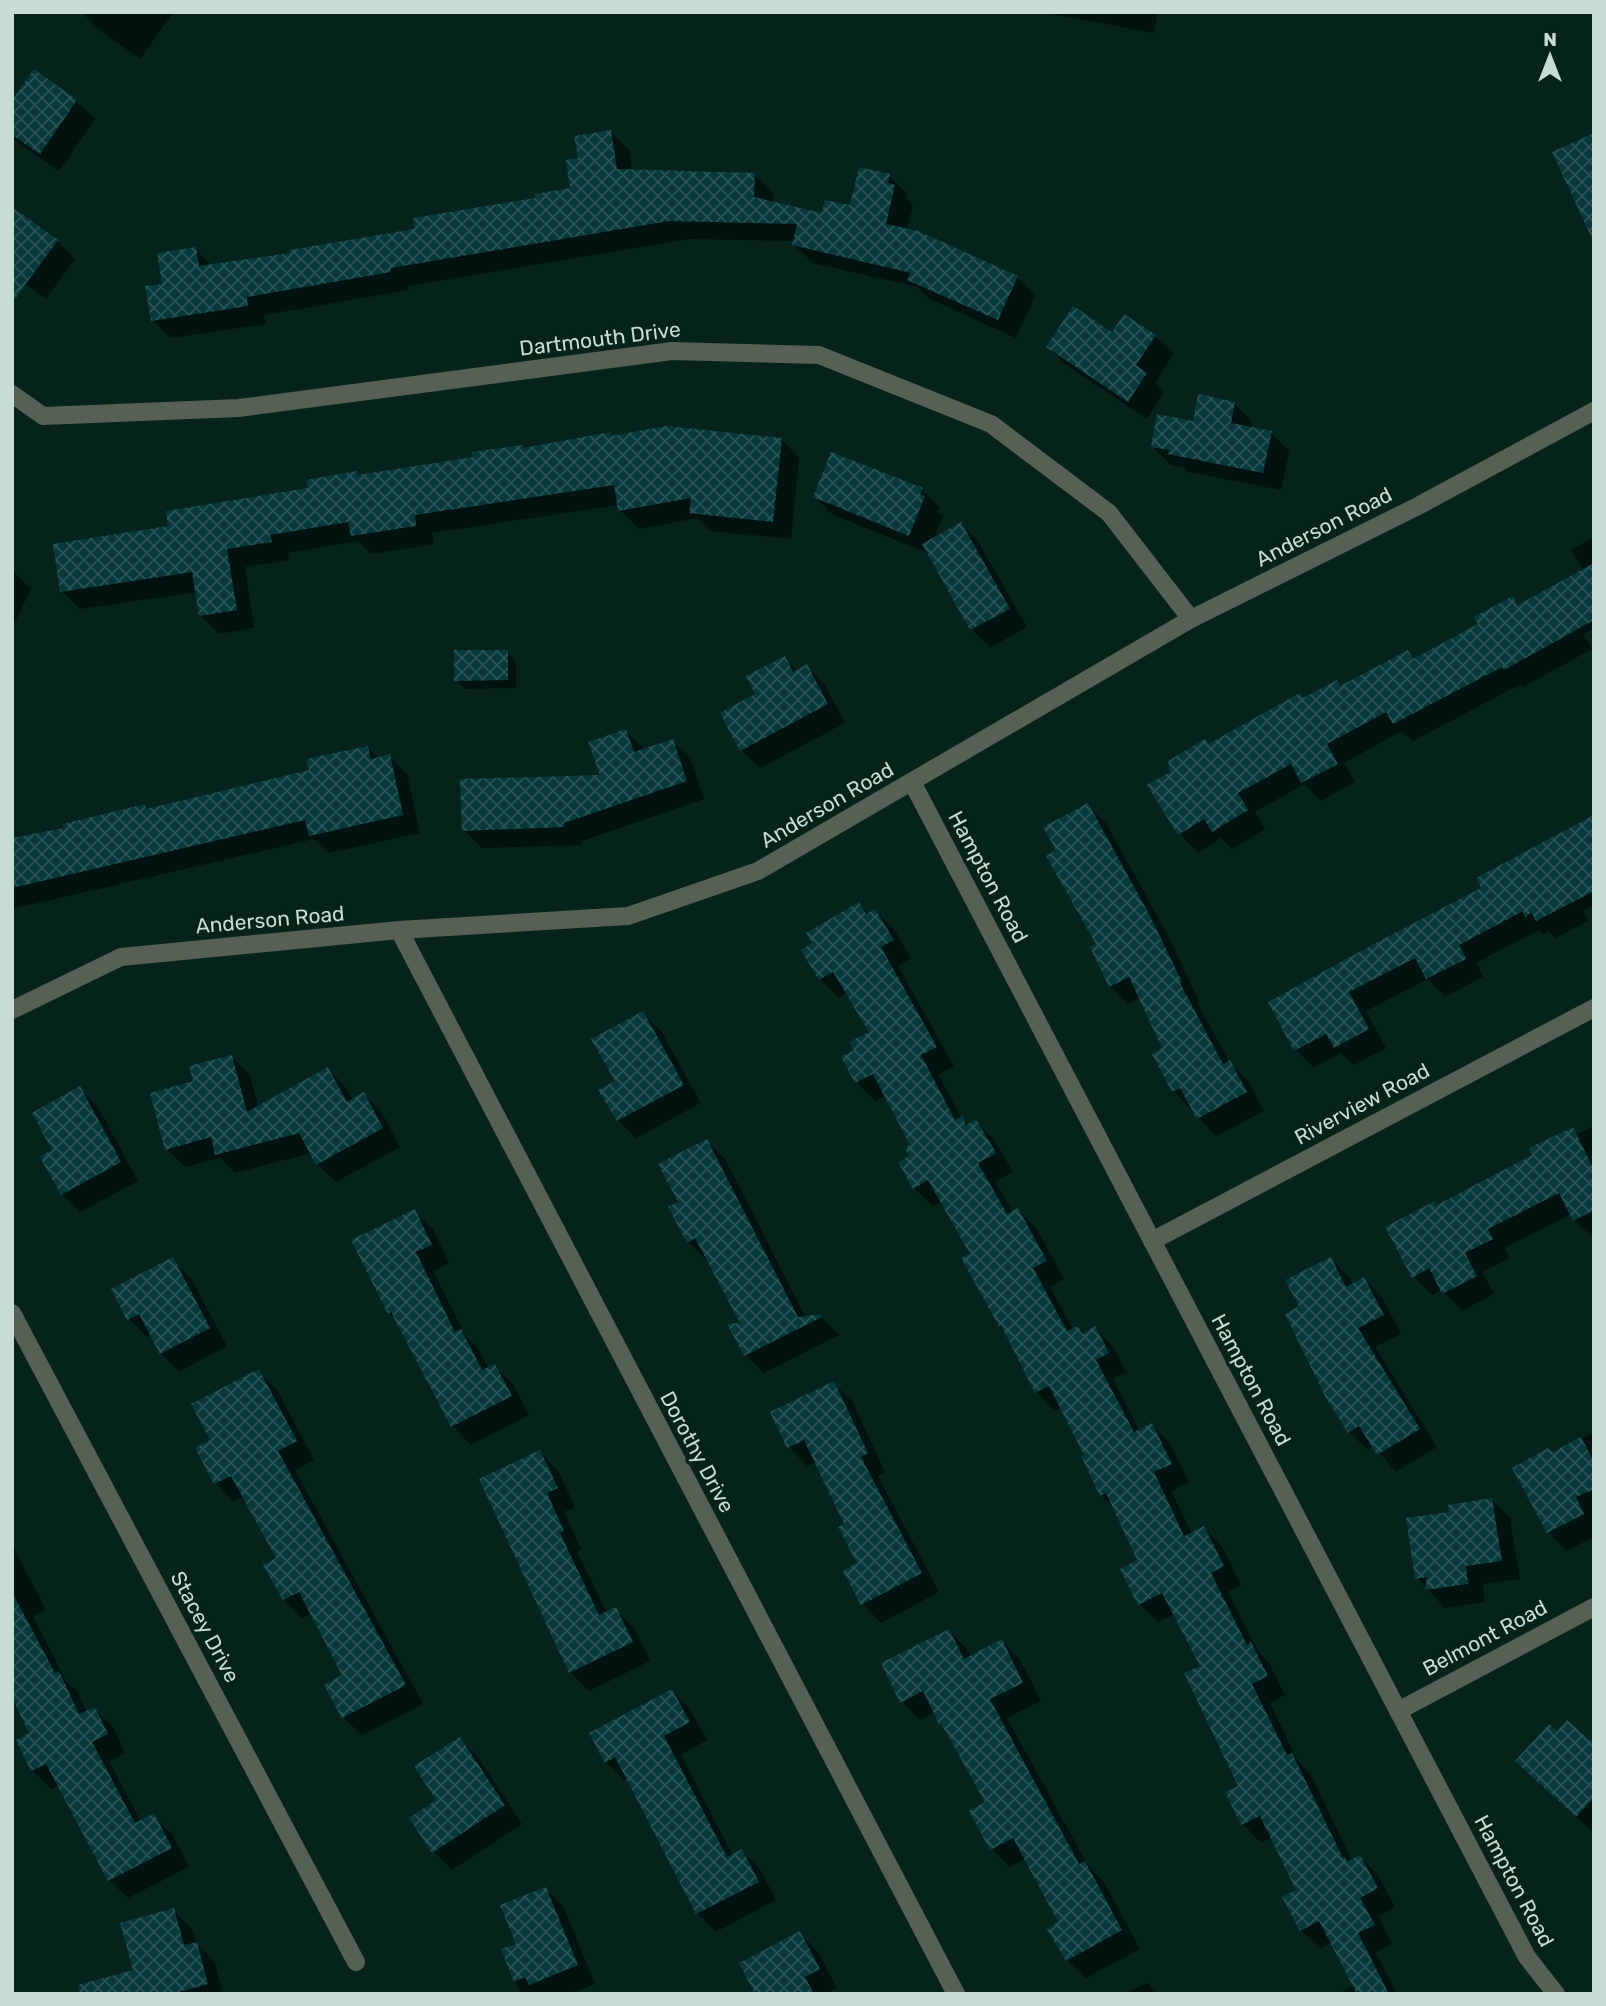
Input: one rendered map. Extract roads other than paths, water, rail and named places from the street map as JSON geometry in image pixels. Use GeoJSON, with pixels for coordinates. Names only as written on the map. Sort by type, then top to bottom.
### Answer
{"type":"FeatureCollection","features":[{"type":"Feature","properties":{"kind":"street","name":"Dartmouth Drive"},"geometry":{"type":"LineString","coordinates":[[12,394],[43,416],[239,408],[672,351],[819,355],[991,424],[1109,513],[1191,619]]}},
{"type":"Feature","properties":{"kind":"street","name":"Anderson Road"},"geometry":{"type":"LineString","coordinates":[[12,1010],[121,957],[399,930],[628,916],[758,872],[1191,619],[1418,506],[1594,411]]}},
{"type":"Feature","properties":{"kind":"street","name":"Hampton Road"},"geometry":{"type":"LineString","coordinates":[[912,782],[1527,1957],[1556,1994]]}},
{"type":"Feature","properties":{"kind":"street","name":"Dorothy Drive"},"geometry":{"type":"LineString","coordinates":[[399,930],[956,1994]]}},
{"type":"Feature","properties":{"kind":"street","name":"Riverview Road"},"geometry":{"type":"LineString","coordinates":[[1152,1241],[1594,1008]]}},
{"type":"Feature","properties":{"kind":"street","name":"Stacey Drive"},"geometry":{"type":"LineString","coordinates":[[12,1313],[356,1962]]}},
{"type":"Feature","properties":{"kind":"street","name":"Belmont Road"},"geometry":{"type":"LineString","coordinates":[[1398,1711],[1594,1607]]}}]}
